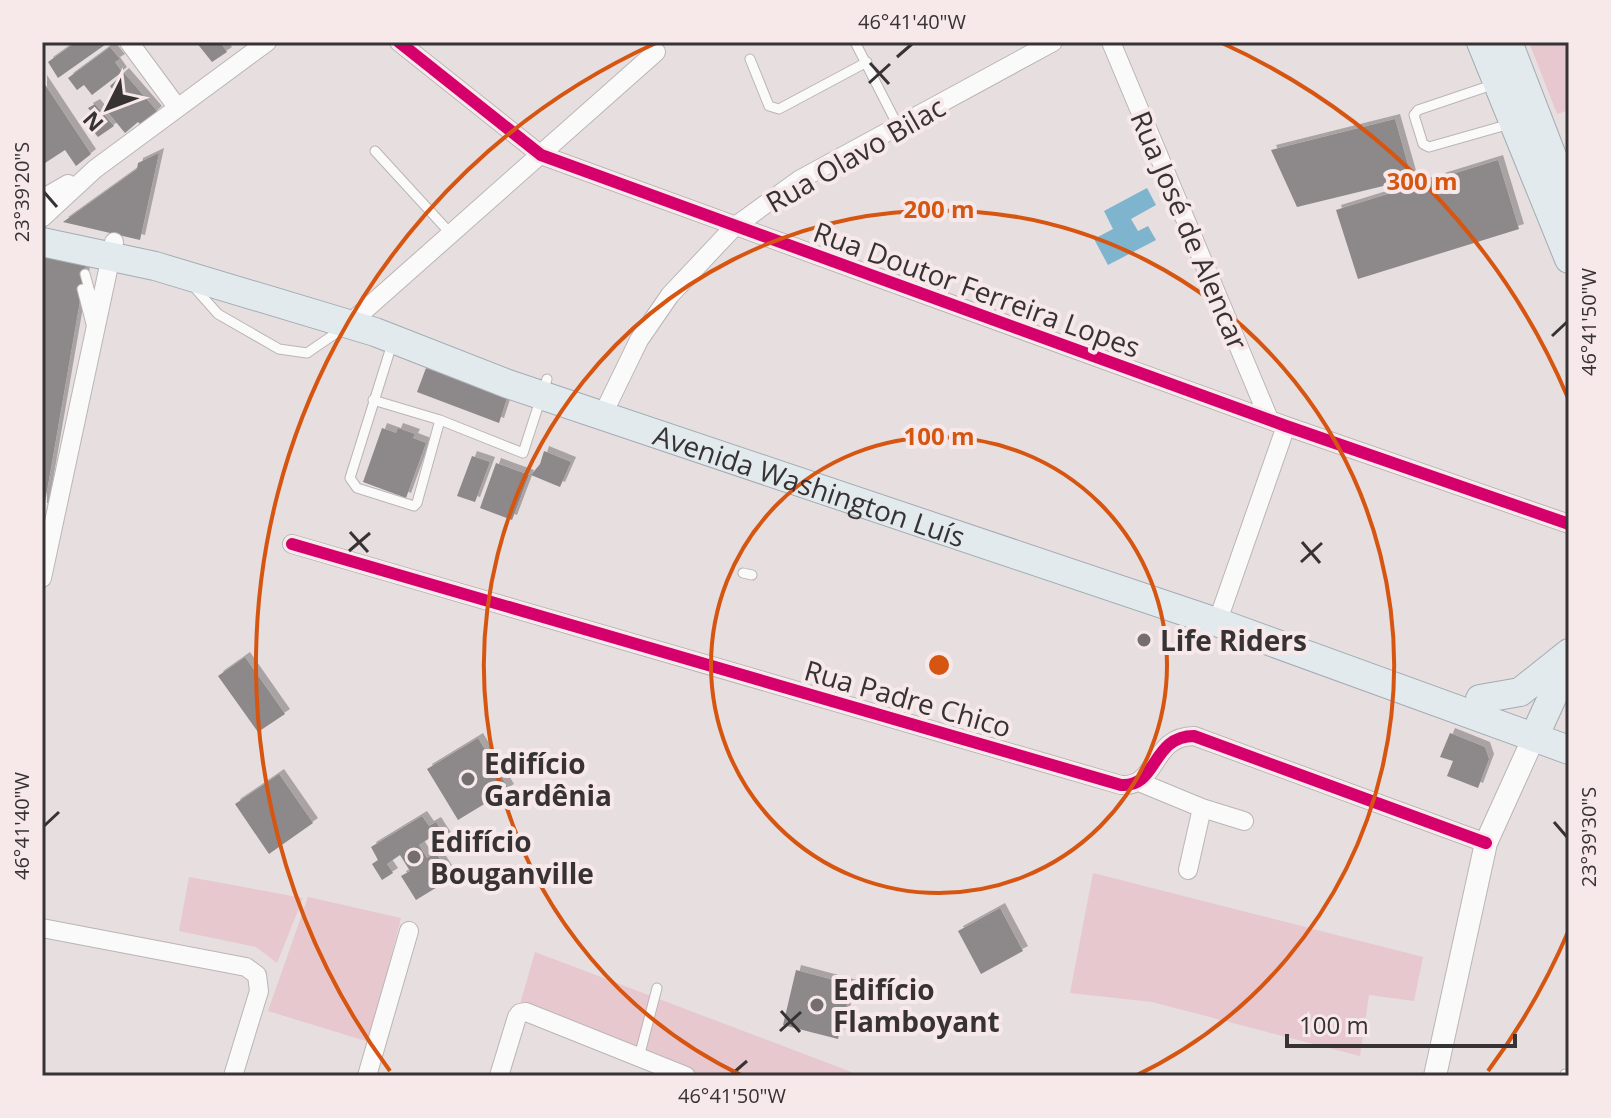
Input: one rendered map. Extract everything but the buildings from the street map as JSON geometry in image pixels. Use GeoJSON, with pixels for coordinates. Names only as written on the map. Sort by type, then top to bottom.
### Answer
{"type":"FeatureCollection","features":[{"type":"Feature","properties":{"kind":"main road"},"geometry":{"type":"LineString","coordinates":[[1481,42],[1567,243]]}},
{"type":"Feature","properties":{"kind":"main road"},"geometry":{"type":"LineString","coordinates":[[1508,42],[1569,200]]}},
{"type":"Feature","properties":{"kind":"main road","name":"Avenida Washington Luís"},"geometry":{"type":"LineString","coordinates":[[42,225],[184,275],[355,319]]}},
{"type":"Feature","properties":{"kind":"main road","name":"Avenida Washington Luís"},"geometry":{"type":"LineString","coordinates":[[42,242],[82,262],[113,249],[396,332],[545,387],[940,516],[1537,729],[1569,729]]}},
{"type":"Feature","properties":{"kind":"main road","name":"Avenida Washington Luís"},"geometry":{"type":"LineString","coordinates":[[1220,615],[1480,699],[1569,750]]}},
{"type":"Feature","properties":{"kind":"main road"},"geometry":{"type":"LineString","coordinates":[[1480,699],[1520,692],[1569,653]]}},
{"type":"Feature","properties":{"kind":"main road"},"geometry":{"type":"LineString","coordinates":[[1537,729],[1569,661]]}},
{"type":"Feature","properties":{"kind":"street"},"geometry":{"type":"LineString","coordinates":[[129,42],[177,107]]}},
{"type":"Feature","properties":{"kind":"street"},"geometry":{"type":"LineString","coordinates":[[42,218],[95,169],[267,42]]}},
{"type":"Feature","properties":{"kind":"street","name":"Rua Doutor Ferreira Lopes"},"geometry":{"type":"LineString","coordinates":[[399,42],[541,155],[734,227],[1569,524]]}},
{"type":"Feature","properties":{"kind":"street","name":"Rua Olavo Bilac"},"geometry":{"type":"LineString","coordinates":[[606,407],[639,340],[670,295],[734,227],[799,180],[1053,42]]}},
{"type":"Feature","properties":{"kind":"street","name":"Rua José de Alencar"},"geometry":{"type":"LineString","coordinates":[[1111,42],[1278,422]]}},
{"type":"Feature","properties":{"kind":"street"},"geometry":{"type":"LineString","coordinates":[[355,319],[656,52]]}},
{"type":"Feature","properties":{"kind":"street"},"geometry":{"type":"LineString","coordinates":[[42,199],[95,169]]}},
{"type":"Feature","properties":{"kind":"street"},"geometry":{"type":"LineString","coordinates":[[42,578],[113,249]]}},
{"type":"Feature","properties":{"kind":"street"},"geometry":{"type":"LineString","coordinates":[[82,262],[96,273],[104,290]]}},
{"type":"Feature","properties":{"kind":"street"},"geometry":{"type":"LineString","coordinates":[[1220,615],[1278,422]]}},
{"type":"Feature","properties":{"kind":"street","name":"Rua Padre Chico"},"geometry":{"type":"LineString","coordinates":[[292,544],[1121,785],[1131,786],[1139,782],[1202,808],[1244,821]]}},
{"type":"Feature","properties":{"kind":"street"},"geometry":{"type":"LineString","coordinates":[[1435,1076],[1486,843],[1537,729]]}},
{"type":"Feature","properties":{"kind":"street"},"geometry":{"type":"LineString","coordinates":[[1139,782],[1168,744],[1180,736],[1194,736],[1486,843]]}},
{"type":"Feature","properties":{"kind":"street"},"geometry":{"type":"LineString","coordinates":[[1188,870],[1202,808]]}},
{"type":"Feature","properties":{"kind":"street"},"geometry":{"type":"LineString","coordinates":[[42,928],[246,967],[257,975],[259,991],[233,1076]]}},
{"type":"Feature","properties":{"kind":"street"},"geometry":{"type":"LineString","coordinates":[[367,1076],[409,931]]}},
{"type":"Feature","properties":{"kind":"street"},"geometry":{"type":"LineString","coordinates":[[499,1076],[517,1017],[526,1012],[686,1076]]}},
{"type":"Feature","properties":{"kind":"street"},"geometry":{"type":"LineString","coordinates":[[632,1076],[639,1057]]}},
{"type":"Feature","properties":{"kind":"lane"},"geometry":{"type":"LineString","coordinates":[[855,42],[898,126]]}},
{"type":"Feature","properties":{"kind":"lane"},"geometry":{"type":"LineString","coordinates":[[750,59],[769,106],[779,109],[867,62]]}},
{"type":"Feature","properties":{"kind":"lane"},"geometry":{"type":"LineString","coordinates":[[1498,83],[1418,110],[1414,115],[1423,144],[1429,147],[1514,123]]}},
{"type":"Feature","properties":{"kind":"lane"},"geometry":{"type":"LineString","coordinates":[[375,151],[451,234]]}},
{"type":"Feature","properties":{"kind":"lane"},"geometry":{"type":"LineString","coordinates":[[82,262],[96,330]]}},
{"type":"Feature","properties":{"kind":"lane"},"geometry":{"type":"LineString","coordinates":[[184,275],[218,314],[279,349],[307,353],[355,319]]}},
{"type":"Feature","properties":{"kind":"lane"},"geometry":{"type":"LineString","coordinates":[[82,289],[96,330]]}},
{"type":"Feature","properties":{"kind":"lane"},"geometry":{"type":"LineString","coordinates":[[396,332],[350,478],[357,488],[414,506],[440,420]]}},
{"type":"Feature","properties":{"kind":"lane"},"geometry":{"type":"LineString","coordinates":[[373,400],[440,420],[523,453],[545,387]]}},
{"type":"Feature","properties":{"kind":"lane"},"geometry":{"type":"LineString","coordinates":[[639,1057],[657,988]]}},
{"type":"Feature","properties":{"kind":"shaded area"},"geometry":{"type":"Polygon","coordinates":[[[1529,42],[1569,42],[1569,110],[1557,114],[1529,42]]]}},
{"type":"Feature","properties":{"kind":"shaded area"},"geometry":{"type":"Polygon","coordinates":[[[1093,873],[1423,957],[1414,1001],[1369,995],[1360,1056],[1152,1002],[1070,993],[1093,873]]]}},
{"type":"Feature","properties":{"kind":"shaded area"},"geometry":{"type":"Polygon","coordinates":[[[189,877],[303,898],[277,963],[256,947],[179,931],[189,877]]]}},
{"type":"Feature","properties":{"kind":"shaded area"},"geometry":{"type":"Polygon","coordinates":[[[308,897],[401,918],[369,1042],[268,1011],[308,897]]]}},
{"type":"Feature","properties":{"kind":"shaded area"},"geometry":{"type":"Polygon","coordinates":[[[535,952],[862,1076],[694,1076],[518,1011],[535,952]]]}},
{"type":"Feature","properties":{"kind":"water"},"geometry":{"type":"Polygon","coordinates":[[[1147,188],[1156,205],[1131,219],[1138,231],[1148,226],[1156,240],[1108,265],[1094,239],[1113,229],[1104,211],[1147,188]]]}},
{"type":"Feature","properties":{"kind":"cycle path"},"geometry":{"type":"LineString","coordinates":[[399,42],[541,155],[1286,426],[1569,524]]}},
{"type":"Feature","properties":{"kind":"cycle path"},"geometry":{"type":"LineString","coordinates":[[292,544],[1121,785],[1142,779],[1170,744],[1180,738],[1194,736],[1486,843]]}},
{"type":"Feature","properties":{"kind":"place","name":"Life Riders"},"geometry":{"type":"Point","coordinates":[1144,640]}},
{"type":"Feature","properties":{"kind":"place","name":"Edifício Gardênia"},"geometry":{"type":"Point","coordinates":[468,779]}},
{"type":"Feature","properties":{"kind":"place","name":"Edifício Bouganville"},"geometry":{"type":"Point","coordinates":[414,857]}},
{"type":"Feature","properties":{"kind":"place","name":"Edifício Flamboyant"},"geometry":{"type":"Point","coordinates":[817,1005]}}]}
